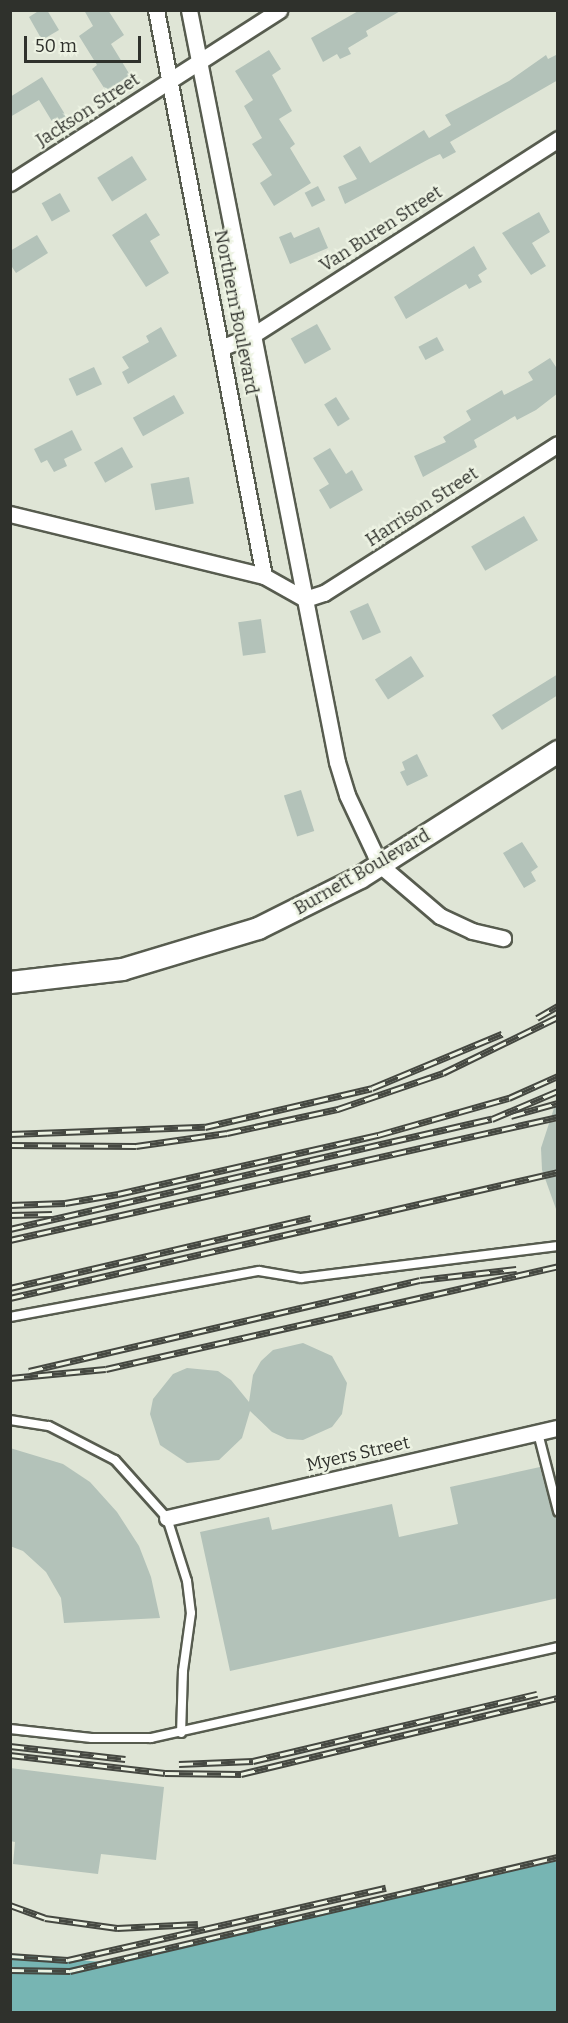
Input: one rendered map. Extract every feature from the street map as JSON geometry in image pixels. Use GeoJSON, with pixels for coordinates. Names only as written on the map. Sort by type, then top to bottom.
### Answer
{"type":"FeatureCollection","features":[{"type":"Feature","properties":{"kind":"main road","name":"Burnett Boulevard"},"geometry":{"type":"LineString","coordinates":[[10,982],[112,971],[195,949],[299,910],[380,865],[558,751]]}},
{"type":"Feature","properties":{"kind":"street","name":"Northern Boulevard"},"geometry":{"type":"LineString","coordinates":[[156,10],[223,347],[264,576]]}},
{"type":"Feature","properties":{"kind":"street","name":"Northern Boulevard"},"geometry":{"type":"LineString","coordinates":[[189,10],[337,762],[347,795],[380,865]]}},
{"type":"Feature","properties":{"kind":"street","name":"Jackson Street"},"geometry":{"type":"LineString","coordinates":[[10,183],[279,10]]}},
{"type":"Feature","properties":{"kind":"street","name":"Van Buren Street"},"geometry":{"type":"LineString","coordinates":[[223,347],[253,335],[558,139]]}},
{"type":"Feature","properties":{"kind":"street","name":"Harrison Street"},"geometry":{"type":"LineString","coordinates":[[305,599],[324,593],[558,444]]}},
{"type":"Feature","properties":{"kind":"street"},"geometry":{"type":"LineString","coordinates":[[10,514],[264,576],[305,599]]}},
{"type":"Feature","properties":{"kind":"street"},"geometry":{"type":"LineString","coordinates":[[380,865],[440,916],[472,931],[503,938]]}},
{"type":"Feature","properties":{"kind":"street","name":"Myers Street"},"geometry":{"type":"LineString","coordinates":[[167,1518],[558,1428]]}},
{"type":"Feature","properties":{"kind":"lane"},"geometry":{"type":"LineString","coordinates":[[10,1317],[259,1271],[301,1278],[558,1246]]}},
{"type":"Feature","properties":{"kind":"lane"},"geometry":{"type":"LineString","coordinates":[[10,1420],[49,1426],[115,1460],[167,1518],[187,1581],[191,1613],[183,1671],[182,1733]]}},
{"type":"Feature","properties":{"kind":"lane"},"geometry":{"type":"LineString","coordinates":[[538,1432],[558,1510]]}},
{"type":"Feature","properties":{"kind":"lane"},"geometry":{"type":"LineString","coordinates":[[10,1729],[128,1740],[182,1733],[558,1647]]}},
{"type":"Feature","properties":{"kind":"water"},"geometry":{"type":"Polygon","coordinates":[[[557,1861],[557,2012],[11,2012],[11,1954],[102,1962],[557,1861]]]}},
{"type":"Feature","properties":{"kind":"building"},"geometry":{"type":"Polygon","coordinates":[[[40,10],[47,10],[59,30],[42,40],[29,17],[40,10]]]}},
{"type":"Feature","properties":{"kind":"building"},"geometry":{"type":"Polygon","coordinates":[[[84,10],[108,10],[124,35],[111,44],[130,75],[106,91],[92,69],[97,65],[79,36],[93,26],[84,10]]]}},
{"type":"Feature","properties":{"kind":"building"},"geometry":{"type":"Polygon","coordinates":[[[360,10],[402,10],[366,31],[368,36],[348,48],[351,54],[340,59],[337,54],[323,62],[311,38],[360,10]]]}},
{"type":"Feature","properties":{"kind":"building"},"geometry":{"type":"Polygon","coordinates":[[[269,50],[281,69],[272,75],[292,111],[279,119],[295,144],[290,148],[311,183],[274,206],[260,183],[272,175],[252,144],[262,138],[244,106],[253,100],[235,71],[269,50]]]}},
{"type":"Feature","properties":{"kind":"building"},"geometry":{"type":"Polygon","coordinates":[[[558,54],[558,80],[450,142],[456,152],[443,159],[440,154],[429,159],[345,204],[338,187],[357,179],[343,156],[360,146],[370,163],[424,130],[429,138],[451,125],[445,115],[509,81],[546,55],[548,59],[558,54]]]}},
{"type":"Feature","properties":{"kind":"building"},"geometry":{"type":"Polygon","coordinates":[[[42,77],[66,116],[53,123],[39,100],[10,117],[10,97],[42,77]]]}},
{"type":"Feature","properties":{"kind":"building"},"geometry":{"type":"Polygon","coordinates":[[[132,156],[147,180],[112,201],[97,178],[132,156]]]}},
{"type":"Feature","properties":{"kind":"building"},"geometry":{"type":"Polygon","coordinates":[[[318,186],[325,200],[312,207],[305,193],[318,186]]]}},
{"type":"Feature","properties":{"kind":"building"},"geometry":{"type":"Polygon","coordinates":[[[60,193],[70,211],[52,222],[42,203],[60,193]]]}},
{"type":"Feature","properties":{"kind":"building"},"geometry":{"type":"Polygon","coordinates":[[[539,212],[550,232],[532,243],[546,266],[531,275],[502,233],[539,212]]]}},
{"type":"Feature","properties":{"kind":"building"},"geometry":{"type":"Polygon","coordinates":[[[146,213],[160,235],[150,241],[169,273],[146,287],[112,235],[146,213]]]}},
{"type":"Feature","properties":{"kind":"building"},"geometry":{"type":"Polygon","coordinates":[[[319,227],[328,248],[290,264],[279,237],[291,232],[294,238],[319,227]]]}},
{"type":"Feature","properties":{"kind":"building"},"geometry":{"type":"Polygon","coordinates":[[[37,235],[48,253],[16,273],[10,264],[10,251],[37,235]]]}},
{"type":"Feature","properties":{"kind":"building"},"geometry":{"type":"Polygon","coordinates":[[[474,246],[487,269],[478,275],[482,282],[469,289],[466,284],[406,319],[394,297],[474,246]]]}},
{"type":"Feature","properties":{"kind":"building"},"geometry":{"type":"Polygon","coordinates":[[[317,324],[331,349],[305,364],[291,339],[317,324]]]}},
{"type":"Feature","properties":{"kind":"building"},"geometry":{"type":"Polygon","coordinates":[[[161,327],[177,356],[128,384],[122,372],[129,368],[122,357],[149,342],[146,336],[161,327]]]}},
{"type":"Feature","properties":{"kind":"building"},"geometry":{"type":"Polygon","coordinates":[[[437,337],[444,350],[426,360],[418,347],[437,337]]]}},
{"type":"Feature","properties":{"kind":"building"},"geometry":{"type":"Polygon","coordinates":[[[550,358],[558,370],[558,393],[536,410],[517,420],[515,416],[474,440],[477,447],[423,477],[414,456],[446,442],[443,437],[471,420],[466,411],[502,390],[504,395],[533,380],[528,372],[550,358]]]}},
{"type":"Feature","properties":{"kind":"building"},"geometry":{"type":"Polygon","coordinates":[[[94,367],[102,384],[77,396],[69,379],[94,367]]]}},
{"type":"Feature","properties":{"kind":"building"},"geometry":{"type":"Polygon","coordinates":[[[174,395],[184,413],[143,436],[133,418],[174,395]]]}},
{"type":"Feature","properties":{"kind":"building"},"geometry":{"type":"Polygon","coordinates":[[[336,397],[350,419],[338,426],[324,404],[336,397]]]}},
{"type":"Feature","properties":{"kind":"building"},"geometry":{"type":"Polygon","coordinates":[[[72,430],[82,450],[64,459],[67,466],[54,472],[47,460],[41,463],[34,449],[72,430]]]}},
{"type":"Feature","properties":{"kind":"building"},"geometry":{"type":"Polygon","coordinates":[[[122,447],[133,467],[105,483],[94,463],[122,447]]]}},
{"type":"Feature","properties":{"kind":"building"},"geometry":{"type":"Polygon","coordinates":[[[330,448],[346,474],[352,470],[363,490],[330,509],[319,490],[329,484],[313,458],[330,448]]]}},
{"type":"Feature","properties":{"kind":"building"},"geometry":{"type":"Polygon","coordinates":[[[189,477],[194,504],[155,510],[151,484],[189,477]]]}},
{"type":"Feature","properties":{"kind":"building"},"geometry":{"type":"Polygon","coordinates":[[[524,516],[538,540],[485,571],[471,546],[524,516]]]}},
{"type":"Feature","properties":{"kind":"building"},"geometry":{"type":"Polygon","coordinates":[[[368,603],[381,632],[363,640],[350,611],[368,603]]]}},
{"type":"Feature","properties":{"kind":"building"},"geometry":{"type":"Polygon","coordinates":[[[261,619],[266,653],[243,656],[238,622],[261,619]]]}},
{"type":"Feature","properties":{"kind":"building"},"geometry":{"type":"Polygon","coordinates":[[[411,656],[424,676],[388,700],[375,679],[411,656]]]}},
{"type":"Feature","properties":{"kind":"building"},"geometry":{"type":"Polygon","coordinates":[[[558,674],[558,695],[502,730],[492,715],[558,674]]]}},
{"type":"Feature","properties":{"kind":"building"},"geometry":{"type":"Polygon","coordinates":[[[417,754],[428,776],[407,786],[400,772],[405,770],[402,762],[417,754]]]}},
{"type":"Feature","properties":{"kind":"building"},"geometry":{"type":"Polygon","coordinates":[[[301,790],[314,831],[297,836],[284,796],[301,790]]]}},
{"type":"Feature","properties":{"kind":"building"},"geometry":{"type":"Polygon","coordinates":[[[522,842],[538,867],[531,872],[536,881],[524,888],[503,853],[522,842]]]}},
{"type":"Feature","properties":{"kind":"building"},"geometry":{"type":"Polygon","coordinates":[[[555,1105],[558,1106],[556,1209],[542,1170],[541,1148],[555,1105]]]}},
{"type":"Feature","properties":{"kind":"building"},"geometry":{"type":"Polygon","coordinates":[[[303,1343],[332,1356],[347,1383],[342,1414],[332,1427],[303,1440],[287,1439],[272,1432],[250,1411],[242,1438],[219,1460],[187,1463],[160,1445],[150,1414],[153,1399],[173,1374],[187,1368],[218,1371],[231,1380],[249,1402],[253,1375],[261,1361],[273,1350],[303,1343]]]}},
{"type":"Feature","properties":{"kind":"building"},"geometry":{"type":"Polygon","coordinates":[[[10,1448],[63,1464],[90,1482],[117,1512],[139,1546],[151,1577],[160,1618],[64,1623],[61,1598],[46,1572],[23,1551],[10,1546],[10,1448]]]}},
{"type":"Feature","properties":{"kind":"building"},"geometry":{"type":"Polygon","coordinates":[[[540,1467],[552,1512],[558,1517],[558,1598],[230,1671],[200,1532],[269,1517],[272,1530],[392,1504],[399,1537],[458,1524],[450,1487],[540,1467]]]}},
{"type":"Feature","properties":{"kind":"building"},"geometry":{"type":"Polygon","coordinates":[[[10,1768],[164,1787],[156,1860],[101,1854],[98,1874],[13,1864],[15,1842],[10,1841],[10,1768]]]}},
{"type":"Feature","properties":{"kind":"railway"},"geometry":{"type":"LineString","coordinates":[[537,1018],[558,1006]]}},
{"type":"Feature","properties":{"kind":"railway"},"geometry":{"type":"LineString","coordinates":[[10,1145],[136,1146],[227,1133],[338,1109],[443,1073],[558,1017]]}},
{"type":"Feature","properties":{"kind":"railway"},"geometry":{"type":"LineString","coordinates":[[10,1134],[205,1127],[372,1088],[502,1034]]}},
{"type":"Feature","properties":{"kind":"railway"},"geometry":{"type":"LineString","coordinates":[[10,1205],[65,1203],[118,1194],[378,1135],[509,1098],[558,1076]]}},
{"type":"Feature","properties":{"kind":"railway"},"geometry":{"type":"LineString","coordinates":[[10,1229],[492,1119],[558,1091]]}},
{"type":"Feature","properties":{"kind":"railway"},"geometry":{"type":"LineString","coordinates":[[511,1116],[558,1103]]}},
{"type":"Feature","properties":{"kind":"railway"},"geometry":{"type":"LineString","coordinates":[[10,1240],[558,1117]]}},
{"type":"Feature","properties":{"kind":"railway"},"geometry":{"type":"LineString","coordinates":[[10,1298],[558,1172]]}},
{"type":"Feature","properties":{"kind":"railway"},"geometry":{"type":"LineString","coordinates":[[10,1215],[52,1214]]}},
{"type":"Feature","properties":{"kind":"railway"},"geometry":{"type":"LineString","coordinates":[[10,1288],[311,1218]]}},
{"type":"Feature","properties":{"kind":"railway"},"geometry":{"type":"LineString","coordinates":[[10,1378],[106,1369],[558,1266]]}},
{"type":"Feature","properties":{"kind":"railway"},"geometry":{"type":"LineString","coordinates":[[29,1371],[420,1280],[516,1269]]}},
{"type":"Feature","properties":{"kind":"railway"},"geometry":{"type":"LineString","coordinates":[[179,1764],[253,1761],[537,1694]]}},
{"type":"Feature","properties":{"kind":"railway"},"geometry":{"type":"LineString","coordinates":[[10,1755],[165,1773],[241,1774],[558,1698]]}},
{"type":"Feature","properties":{"kind":"railway"},"geometry":{"type":"LineString","coordinates":[[10,1746],[125,1759]]}},
{"type":"Feature","properties":{"kind":"railway"},"geometry":{"type":"LineString","coordinates":[[10,1970],[70,1971],[558,1857]]}},
{"type":"Feature","properties":{"kind":"railway"},"geometry":{"type":"LineString","coordinates":[[10,1956],[68,1960],[386,1888]]}},
{"type":"Feature","properties":{"kind":"railway"},"geometry":{"type":"LineString","coordinates":[[10,1905],[45,1918],[117,1928],[198,1924]]}}]}
